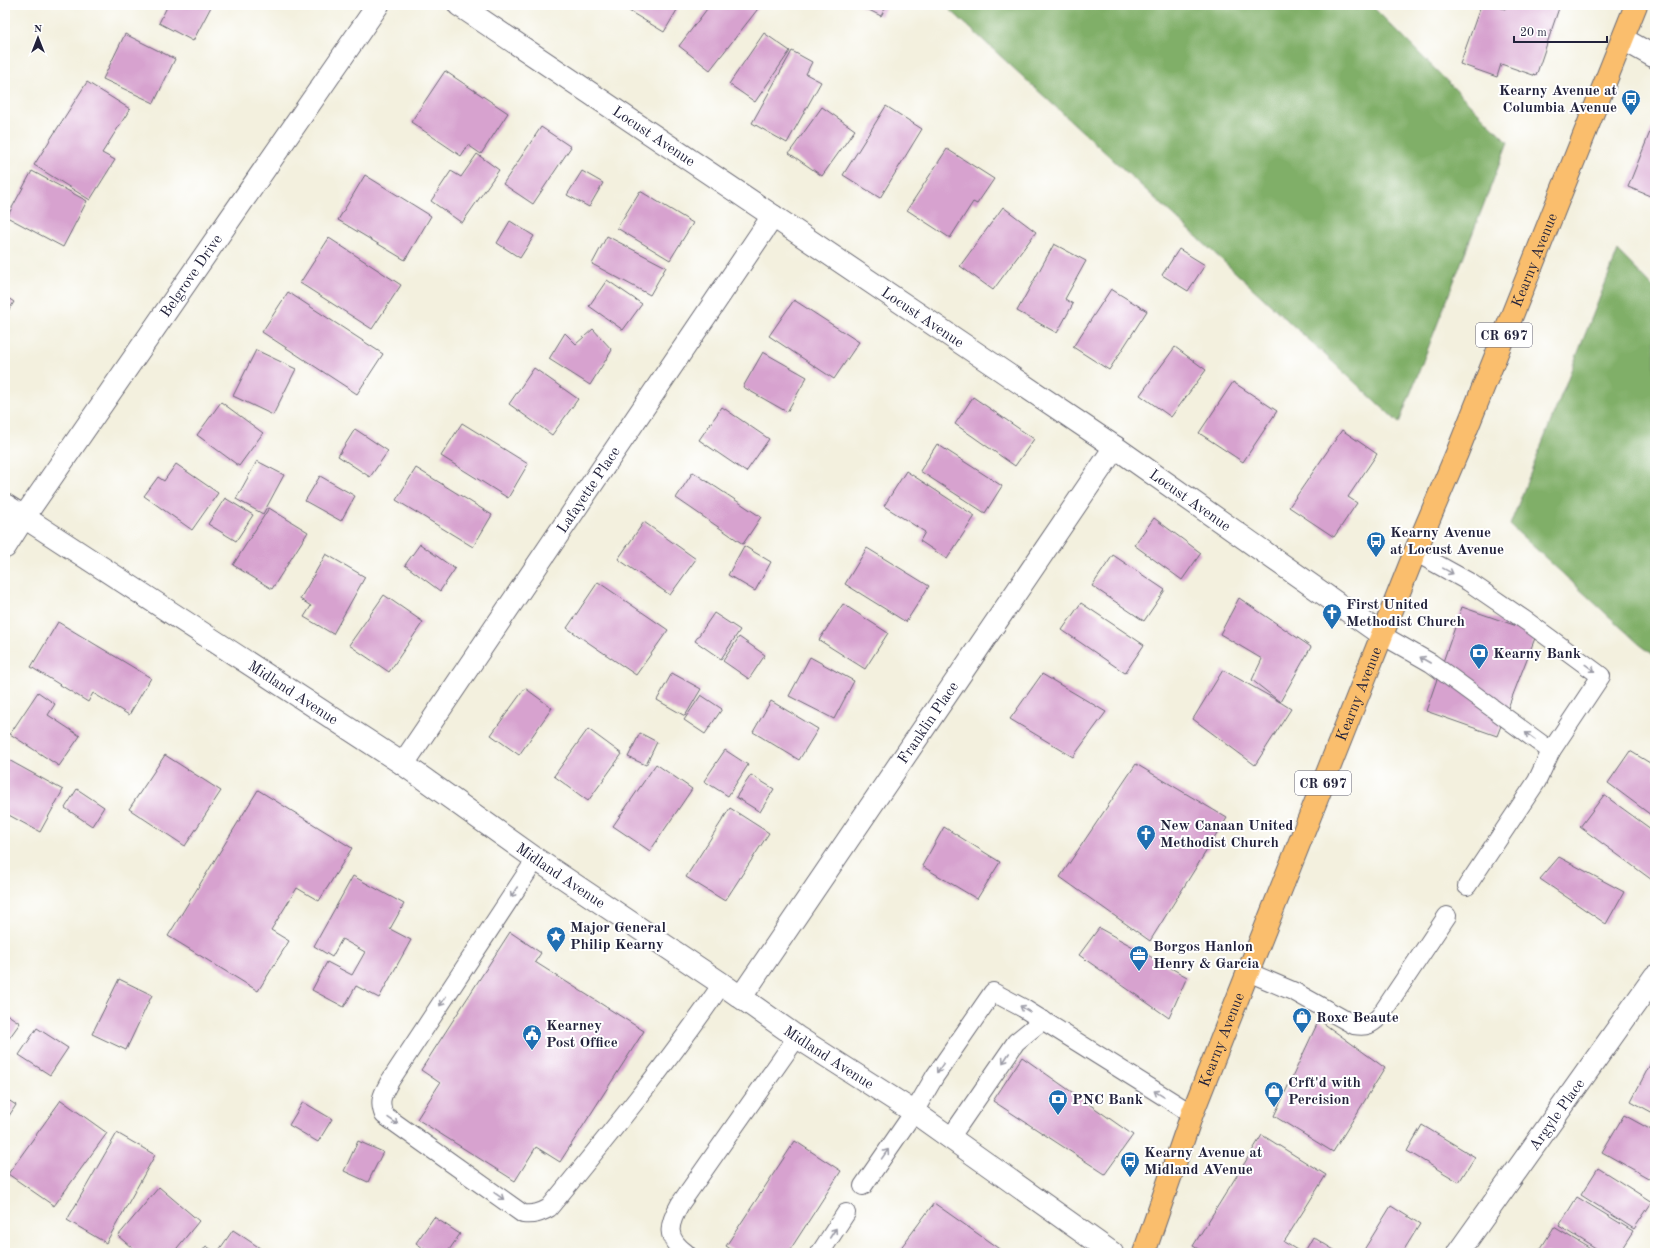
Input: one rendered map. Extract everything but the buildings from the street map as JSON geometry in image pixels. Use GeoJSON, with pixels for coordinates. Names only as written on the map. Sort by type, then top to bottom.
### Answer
{"type":"FeatureCollection","features":[{"type":"Feature","properties":{"kind":"main road","name":"Kearny Avenue"},"geometry":{"type":"LineString","coordinates":[[1144,1253],[1192,1114],[1414,552],[1457,453],[1550,217],[1636,5]]}},
{"type":"Feature","properties":{"kind":"street","name":"Belgrove Drive"},"geometry":{"type":"LineString","coordinates":[[5,547],[24,517],[378,5]]}},
{"type":"Feature","properties":{"kind":"street","name":"Locust Avenue"},"geometry":{"type":"LineString","coordinates":[[459,5],[1115,447],[1382,635]]}},
{"type":"Feature","properties":{"kind":"street"},"geometry":{"type":"LineString","coordinates":[[1623,39],[1655,57]]}},
{"type":"Feature","properties":{"kind":"street","name":"Lafayette Place"},"geometry":{"type":"LineString","coordinates":[[403,764],[773,216]]}},
{"type":"Feature","properties":{"kind":"street","name":"Franklin Place"},"geometry":{"type":"LineString","coordinates":[[741,997],[1115,447]]}},
{"type":"Feature","properties":{"kind":"street","name":"Midland Avenue"},"geometry":{"type":"LineString","coordinates":[[5,505],[403,764],[536,860],[722,984],[797,1037],[914,1112],[1112,1253]]}},
{"type":"Feature","properties":{"kind":"street","name":"Argyle Place"},"geometry":{"type":"LineString","coordinates":[[1458,1253],[1655,976]]}},
{"type":"Feature","properties":{"kind":"lane"},"geometry":{"type":"LineString","coordinates":[[1414,552],[1469,582],[1529,623],[1601,676],[1551,751],[1537,781],[1467,886]]}},
{"type":"Feature","properties":{"kind":"lane"},"geometry":{"type":"LineString","coordinates":[[1382,635],[1431,663],[1551,751]]}},
{"type":"Feature","properties":{"kind":"lane"},"geometry":{"type":"LineString","coordinates":[[536,860],[390,1081],[381,1099],[381,1108],[384,1115],[523,1214],[531,1215],[540,1213],[549,1208],[609,1136],[697,1021],[722,984]]}},
{"type":"Feature","properties":{"kind":"lane"},"geometry":{"type":"LineString","coordinates":[[1248,972],[1295,992],[1354,1026],[1372,1024],[1380,1016],[1447,916]]}},
{"type":"Feature","properties":{"kind":"lane"},"geometry":{"type":"LineString","coordinates":[[863,1186],[914,1112],[934,1076],[993,992],[1043,1020],[1192,1114]]}},
{"type":"Feature","properties":{"kind":"lane"},"geometry":{"type":"LineString","coordinates":[[950,1138],[1016,1042],[1043,1020]]}},
{"type":"Feature","properties":{"kind":"lane"},"geometry":{"type":"LineString","coordinates":[[686,1253],[677,1247],[670,1234],[671,1220],[680,1204],[797,1037]]}},
{"type":"Feature","properties":{"kind":"lane"},"geometry":{"type":"LineString","coordinates":[[820,1253],[846,1213]]}},
{"type":"Feature","properties":{"kind":"green space"},"geometry":{"type":"Polygon","coordinates":[[[945,5],[1371,5],[1508,142],[1399,423],[945,5]]]}},
{"type":"Feature","properties":{"kind":"green space"},"geometry":{"type":"Polygon","coordinates":[[[1618,251],[1655,289],[1655,656],[1639,644],[1510,525],[1618,251]]]}},
{"type":"Feature","properties":{"kind":"place","name":"Kearny Avenue at Columbia Avenue"},"geometry":{"type":"Point","coordinates":[1631,116]}},
{"type":"Feature","properties":{"kind":"place","name":"Kearny Avenue at Locust Avenue"},"geometry":{"type":"Point","coordinates":[1376,558]}},
{"type":"Feature","properties":{"kind":"place","name":"First United Methodist Church"},"geometry":{"type":"Point","coordinates":[1332,630]}},
{"type":"Feature","properties":{"kind":"place","name":"Kearny Bank"},"geometry":{"type":"Point","coordinates":[1479,670]}},
{"type":"Feature","properties":{"kind":"place","name":"New Canaan United Methodist Church"},"geometry":{"type":"Point","coordinates":[1146,851]}},
{"type":"Feature","properties":{"kind":"place","name":"Major General Philip Kearny"},"geometry":{"type":"Point","coordinates":[556,953]}},
{"type":"Feature","properties":{"kind":"place","name":"Borgos Hanlon Henry & Garcia"},"geometry":{"type":"Point","coordinates":[1139,972]}},
{"type":"Feature","properties":{"kind":"place","name":"Roxc Beaute"},"geometry":{"type":"Point","coordinates":[1302,1034]}},
{"type":"Feature","properties":{"kind":"place","name":"Kearney Post Office"},"geometry":{"type":"Point","coordinates":[532,1051]}},
{"type":"Feature","properties":{"kind":"place","name":"Crft'd with Percision"},"geometry":{"type":"Point","coordinates":[1274,1108]}},
{"type":"Feature","properties":{"kind":"place","name":"PNC Bank"},"geometry":{"type":"Point","coordinates":[1058,1116]}},
{"type":"Feature","properties":{"kind":"place","name":"Kearny Avenue at Midland AVenue"},"geometry":{"type":"Point","coordinates":[1130,1178]}}]}
